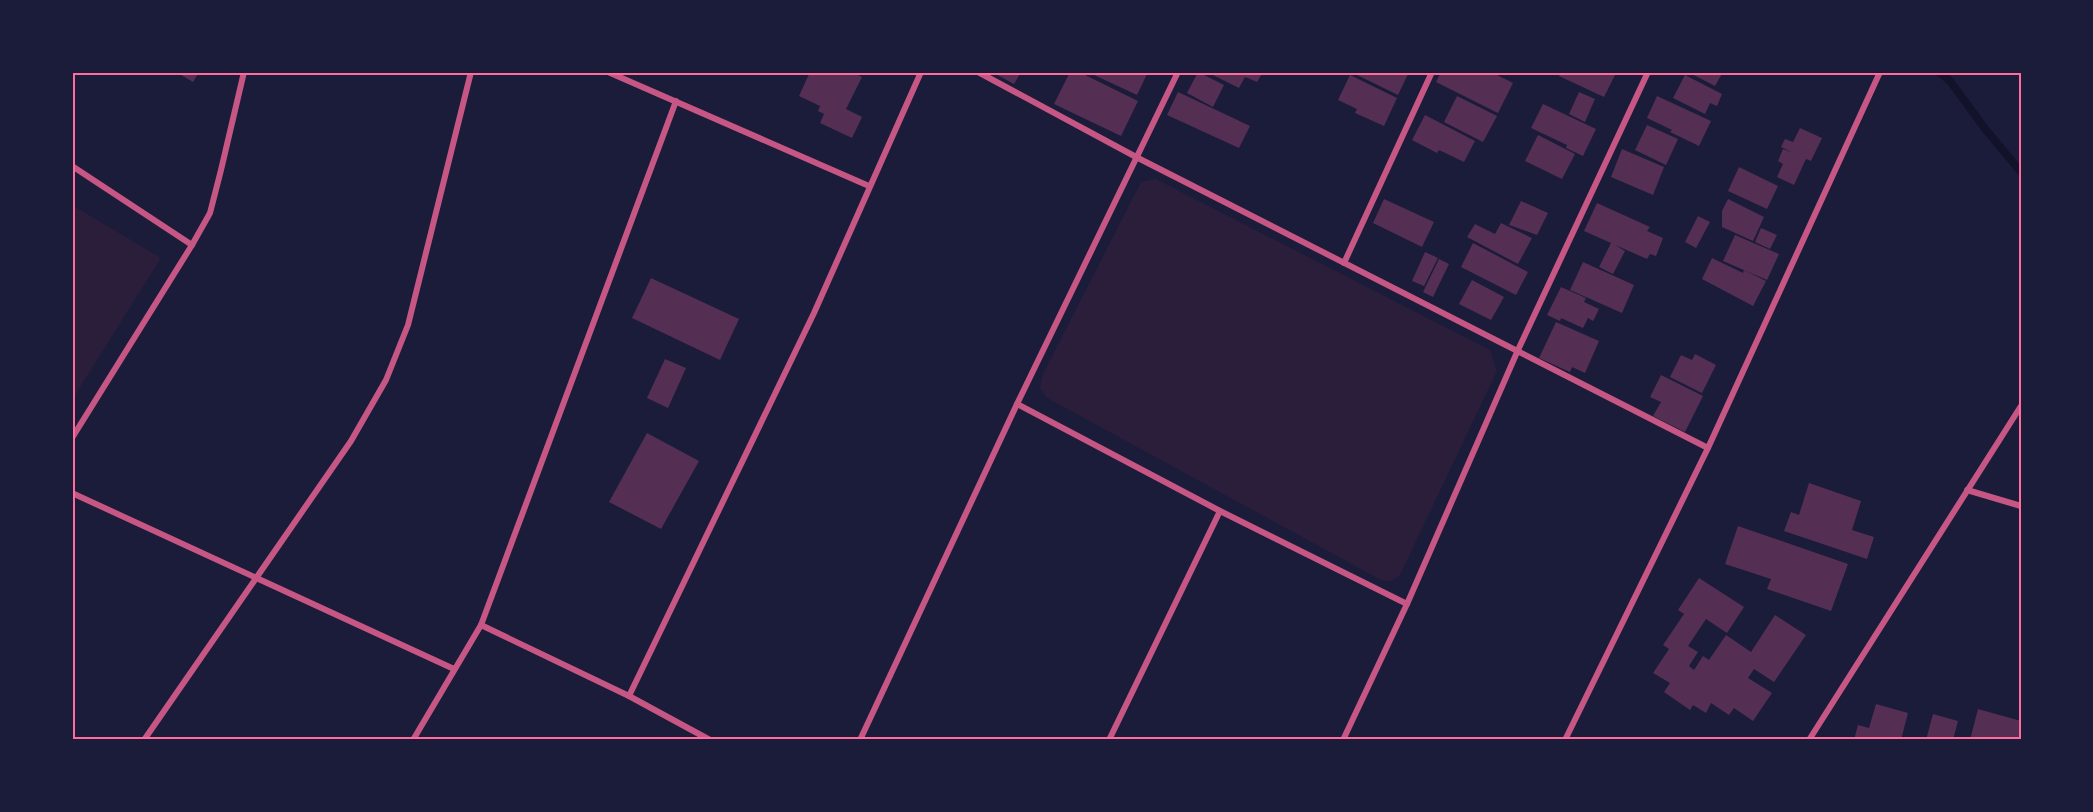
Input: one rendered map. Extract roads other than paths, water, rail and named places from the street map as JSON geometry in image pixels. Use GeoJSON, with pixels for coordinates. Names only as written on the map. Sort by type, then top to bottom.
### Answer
{"type":"FeatureCollection","features":[{"type":"Feature","properties":{"kind":"street"},"geometry":{"type":"LineString","coordinates":[[72,438],[192,246],[210,213],[244,72]]}},
{"type":"Feature","properties":{"kind":"street"},"geometry":{"type":"LineString","coordinates":[[144,740],[351,441],[386,380],[408,325],[471,72]]}},
{"type":"Feature","properties":{"kind":"street"},"geometry":{"type":"LineString","coordinates":[[608,72],[869,186]]}},
{"type":"Feature","properties":{"kind":"street"},"geometry":{"type":"LineString","coordinates":[[629,696],[814,313],[921,72]]}},
{"type":"Feature","properties":{"kind":"street"},"geometry":{"type":"LineString","coordinates":[[978,72],[1138,158],[1708,448]]}},
{"type":"Feature","properties":{"kind":"street"},"geometry":{"type":"LineString","coordinates":[[860,740],[1017,404],[1178,72]]}},
{"type":"Feature","properties":{"kind":"street"},"geometry":{"type":"LineString","coordinates":[[1344,263],[1432,72]]}},
{"type":"Feature","properties":{"kind":"street"},"geometry":{"type":"LineString","coordinates":[[1343,740],[1407,604],[1518,350],[1648,72]]}},
{"type":"Feature","properties":{"kind":"street"},"geometry":{"type":"LineString","coordinates":[[1565,740],[1708,448],[1880,72]]}},
{"type":"Feature","properties":{"kind":"street"},"geometry":{"type":"LineString","coordinates":[[413,740],[481,625],[676,101]]}},
{"type":"Feature","properties":{"kind":"street"},"geometry":{"type":"LineString","coordinates":[[72,166],[192,246]]}},
{"type":"Feature","properties":{"kind":"street"},"geometry":{"type":"LineString","coordinates":[[1017,404],[1220,511],[1407,604]]}},
{"type":"Feature","properties":{"kind":"street"},"geometry":{"type":"LineString","coordinates":[[1809,740],[2021,406]]}},
{"type":"Feature","properties":{"kind":"street"},"geometry":{"type":"LineString","coordinates":[[1967,490],[2021,506]]}},
{"type":"Feature","properties":{"kind":"street"},"geometry":{"type":"LineString","coordinates":[[72,493],[454,669]]}},
{"type":"Feature","properties":{"kind":"street"},"geometry":{"type":"LineString","coordinates":[[1108,740],[1220,511]]}},
{"type":"Feature","properties":{"kind":"street"},"geometry":{"type":"LineString","coordinates":[[481,625],[629,696],[710,740]]}},
{"type":"Feature","properties":{"kind":"waterway"},"geometry":{"type":"LineString","coordinates":[[1939,72],[1950,81],[2021,172]]}}]}
